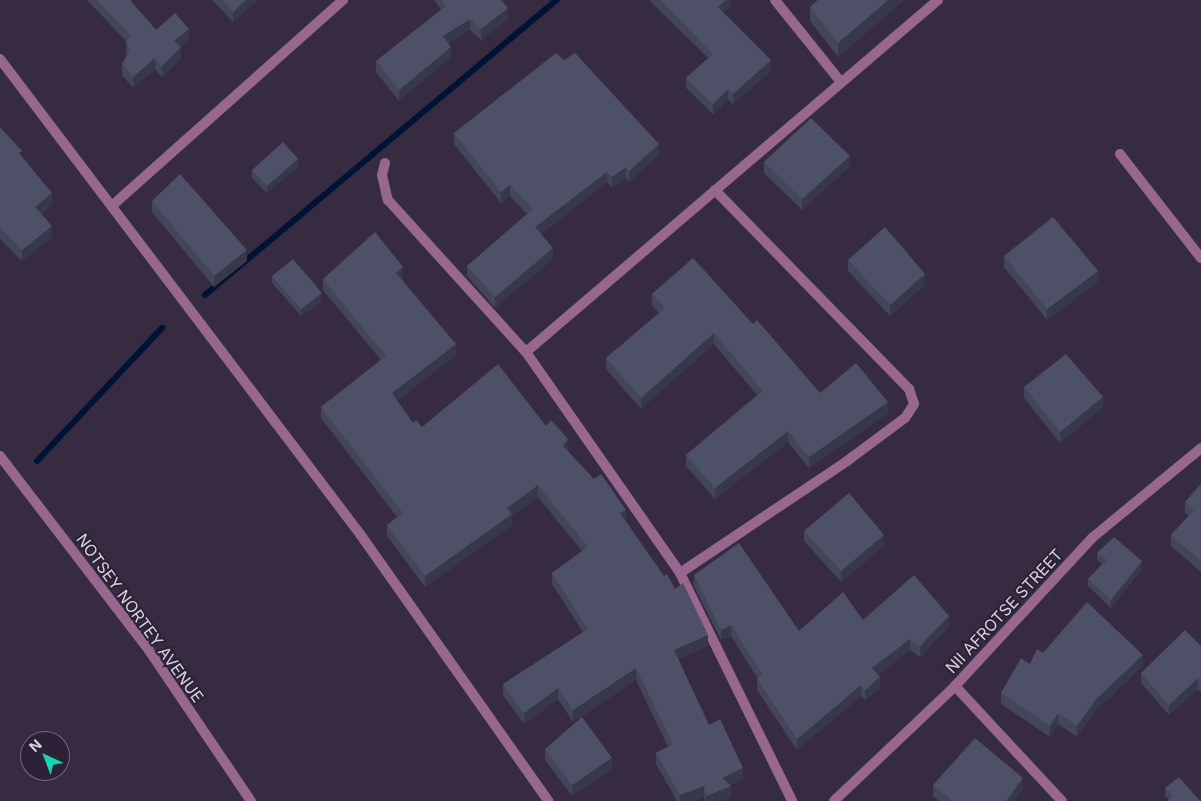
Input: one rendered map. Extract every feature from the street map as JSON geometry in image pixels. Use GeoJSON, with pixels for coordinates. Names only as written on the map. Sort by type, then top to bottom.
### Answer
{"type":"FeatureCollection","features":[{"type":"Feature","properties":{"kind":"street"},"geometry":{"type":"LineString","coordinates":[[114,204],[343,0]]}},
{"type":"Feature","properties":{"kind":"street"},"geometry":{"type":"LineString","coordinates":[[774,0],[841,82]]}},
{"type":"Feature","properties":{"kind":"street"},"geometry":{"type":"LineString","coordinates":[[526,352],[938,0]]}},
{"type":"Feature","properties":{"kind":"street"},"geometry":{"type":"LineString","coordinates":[[0,59],[114,204],[360,534],[548,801]]}},
{"type":"Feature","properties":{"kind":"street"},"geometry":{"type":"LineString","coordinates":[[1120,154],[1201,258]]}},
{"type":"Feature","properties":{"kind":"street"},"geometry":{"type":"LineString","coordinates":[[385,163],[382,175],[388,200],[526,352],[680,573],[792,801]]}},
{"type":"Feature","properties":{"kind":"street"},"geometry":{"type":"LineString","coordinates":[[680,573],[847,462],[905,418],[914,404],[909,389],[715,190]]}},
{"type":"Feature","properties":{"kind":"street","name":"NII AFROTSE STREET"},"geometry":{"type":"LineString","coordinates":[[834,801],[955,686],[1092,538],[1201,448]]}},
{"type":"Feature","properties":{"kind":"street","name":"NOTSEY NORTEY AVENUE"},"geometry":{"type":"LineString","coordinates":[[0,456],[146,646],[250,801]]}},
{"type":"Feature","properties":{"kind":"street"},"geometry":{"type":"LineString","coordinates":[[955,686],[1062,801]]}},
{"type":"Feature","properties":{"kind":"building"},"geometry":{"type":"Polygon","coordinates":[[[97,0],[130,0],[156,30],[175,13],[189,29],[174,41],[181,47],[162,66],[155,58],[133,77],[122,64],[130,51],[126,41],[131,36],[97,0]]]}},
{"type":"Feature","properties":{"kind":"building"},"geometry":{"type":"Polygon","coordinates":[[[222,0],[246,0],[233,12],[222,0]]]}},
{"type":"Feature","properties":{"kind":"building"},"geometry":{"type":"Polygon","coordinates":[[[441,0],[501,0],[508,8],[481,29],[470,19],[443,36],[451,47],[399,90],[376,61],[446,6],[441,0]]]}},
{"type":"Feature","properties":{"kind":"building"},"geometry":{"type":"Polygon","coordinates":[[[660,0],[726,0],[718,7],[771,60],[733,94],[728,89],[713,104],[686,78],[713,54],[660,0]]]}},
{"type":"Feature","properties":{"kind":"building"},"geometry":{"type":"Polygon","coordinates":[[[818,0],[888,0],[838,43],[810,7],[818,0]]]}},
{"type":"Feature","properties":{"kind":"building"},"geometry":{"type":"Polygon","coordinates":[[[556,53],[564,60],[575,53],[659,144],[629,171],[626,167],[612,177],[607,172],[535,227],[553,248],[495,297],[467,266],[533,209],[510,185],[501,192],[454,133],[556,53]]]}},
{"type":"Feature","properties":{"kind":"building"},"geometry":{"type":"Polygon","coordinates":[[[811,118],[850,156],[802,199],[764,162],[811,118]]]}},
{"type":"Feature","properties":{"kind":"building"},"geometry":{"type":"Polygon","coordinates":[[[0,127],[22,151],[19,153],[52,193],[35,207],[52,226],[22,250],[0,228],[0,127]]]}},
{"type":"Feature","properties":{"kind":"building"},"geometry":{"type":"Polygon","coordinates":[[[283,142],[298,159],[267,186],[252,170],[283,142]]]}},
{"type":"Feature","properties":{"kind":"building"},"geometry":{"type":"Polygon","coordinates":[[[180,174],[247,250],[214,276],[152,201],[180,174]]]}},
{"type":"Feature","properties":{"kind":"building"},"geometry":{"type":"Polygon","coordinates":[[[1053,217],[1098,271],[1047,309],[1004,256],[1053,217]]]}},
{"type":"Feature","properties":{"kind":"building"},"geometry":{"type":"Polygon","coordinates":[[[885,227],[925,274],[890,305],[848,260],[885,227]]]}},
{"type":"Feature","properties":{"kind":"building"},"geometry":{"type":"Polygon","coordinates":[[[375,232],[403,267],[396,273],[456,344],[392,393],[413,423],[416,420],[422,427],[498,364],[546,426],[551,420],[568,439],[563,446],[594,479],[601,474],[626,510],[620,513],[664,576],[667,574],[675,589],[683,583],[708,635],[674,650],[709,725],[720,719],[743,768],[722,778],[731,786],[706,796],[704,786],[680,795],[656,753],[673,744],[636,668],[573,710],[558,688],[524,713],[503,684],[588,629],[552,573],[588,547],[538,485],[507,508],[512,514],[425,576],[387,525],[403,513],[321,407],[386,356],[323,279],[375,232]]]}},
{"type":"Feature","properties":{"kind":"building"},"geometry":{"type":"Polygon","coordinates":[[[693,258],[753,324],[757,320],[820,393],[856,363],[888,402],[809,457],[788,431],[715,488],[686,455],[763,391],[714,333],[641,398],[606,358],[665,308],[652,294],[693,258]]]}},
{"type":"Feature","properties":{"kind":"building"},"geometry":{"type":"Polygon","coordinates":[[[293,259],[322,293],[301,309],[272,276],[293,259]]]}},
{"type":"Feature","properties":{"kind":"building"},"geometry":{"type":"Polygon","coordinates":[[[1066,354],[1103,397],[1060,432],[1024,387],[1066,354]]]}},
{"type":"Feature","properties":{"kind":"building"},"geometry":{"type":"Polygon","coordinates":[[[1201,484],[1201,561],[1171,535],[1194,510],[1185,502],[1201,484]]]}},
{"type":"Feature","properties":{"kind":"building"},"geometry":{"type":"Polygon","coordinates":[[[849,493],[884,535],[841,571],[804,531],[849,493]]]}},
{"type":"Feature","properties":{"kind":"building"},"geometry":{"type":"Polygon","coordinates":[[[1114,537],[1142,561],[1111,600],[1088,579],[1107,560],[1097,553],[1114,537]]]}},
{"type":"Feature","properties":{"kind":"building"},"geometry":{"type":"Polygon","coordinates":[[[739,543],[799,631],[843,592],[863,620],[914,575],[949,616],[920,646],[910,639],[872,668],[880,677],[865,690],[861,685],[797,739],[757,679],[763,675],[731,625],[721,630],[694,575],[739,543]]]}},
{"type":"Feature","properties":{"kind":"building"},"geometry":{"type":"Polygon","coordinates":[[[1087,602],[1143,655],[1096,699],[1077,726],[1058,713],[1050,726],[1001,693],[1021,658],[1030,664],[1037,649],[1043,653],[1087,602]]]}},
{"type":"Feature","properties":{"kind":"building"},"geometry":{"type":"Polygon","coordinates":[[[1185,630],[1201,646],[1201,682],[1198,678],[1169,705],[1141,673],[1185,630]]]}},
{"type":"Feature","properties":{"kind":"building"},"geometry":{"type":"Polygon","coordinates":[[[582,717],[612,758],[572,785],[545,749],[582,717]]]}},
{"type":"Feature","properties":{"kind":"building"},"geometry":{"type":"Polygon","coordinates":[[[975,738],[1023,778],[1006,801],[953,801],[933,785],[975,738]]]}},
{"type":"Feature","properties":{"kind":"building"},"geometry":{"type":"Polygon","coordinates":[[[1179,777],[1200,801],[1167,801],[1173,795],[1165,788],[1179,777]]]}},
{"type":"Feature","properties":{"kind":"waterway"},"geometry":{"type":"LineString","coordinates":[[205,295],[557,0]]}},
{"type":"Feature","properties":{"kind":"waterway"},"geometry":{"type":"LineString","coordinates":[[37,461],[162,328]]}}]}
